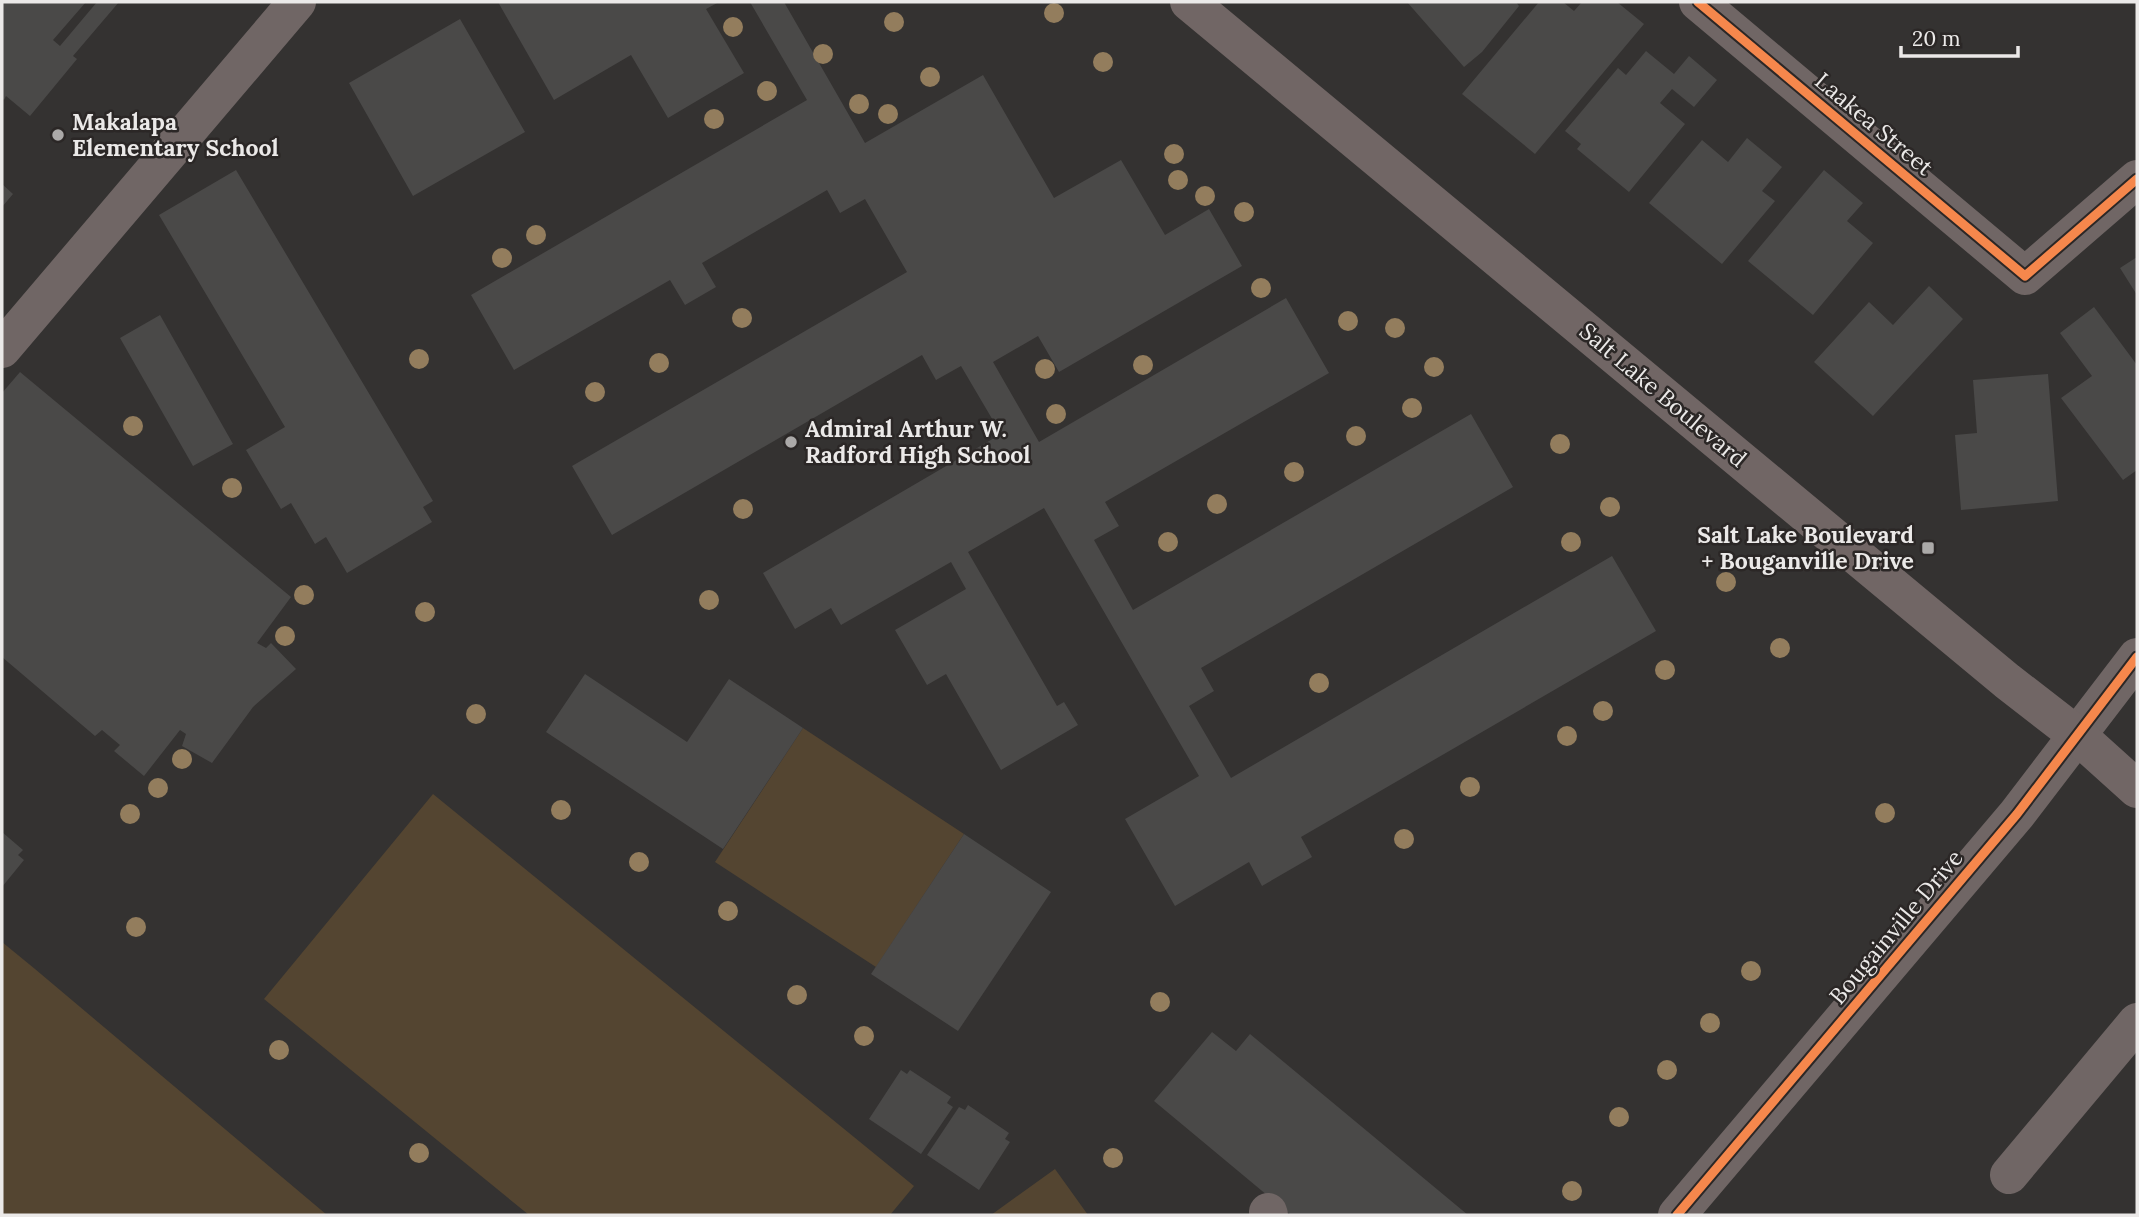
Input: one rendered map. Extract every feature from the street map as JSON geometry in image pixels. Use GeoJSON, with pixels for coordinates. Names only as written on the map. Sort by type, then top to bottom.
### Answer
{"type":"FeatureCollection","features":[{"type":"Feature","properties":{"kind":"main road","name":"Salt Lake Boulevard"},"geometry":{"type":"LineString","coordinates":[[1189,2],[1996,672],[2078,736],[2137,789]]}},
{"type":"Feature","properties":{"kind":"street"},"geometry":{"type":"LineString","coordinates":[[2,349],[297,2]]}},
{"type":"Feature","properties":{"kind":"street","name":"Laakea Street"},"geometry":{"type":"LineString","coordinates":[[1698,2],[2025,276],[2137,179]]}},
{"type":"Feature","properties":{"kind":"street","name":"Bougainville Drive"},"geometry":{"type":"LineString","coordinates":[[1677,1215],[2017,814],[2137,657]]}},
{"type":"Feature","properties":{"kind":"street"},"geometry":{"type":"LineString","coordinates":[[2009,1175],[2137,1022]]}},
{"type":"Feature","properties":{"kind":"shaded area"},"geometry":{"type":"Polygon","coordinates":[[[803,728],[964,834],[876,967],[715,862],[803,728]]]}},
{"type":"Feature","properties":{"kind":"shaded area"},"geometry":{"type":"Polygon","coordinates":[[[433,794],[914,1186],[890,1215],[529,1215],[264,999],[433,794]]]}},
{"type":"Feature","properties":{"kind":"shaded area"},"geometry":{"type":"Polygon","coordinates":[[[2,942],[35,969],[327,1215],[2,1215],[2,942]]]}},
{"type":"Feature","properties":{"kind":"shaded area"},"geometry":{"type":"Polygon","coordinates":[[[1055,1169],[1088,1215],[991,1215],[1055,1169]]]}},
{"type":"Feature","properties":{"kind":"building"},"geometry":{"type":"Polygon","coordinates":[[[2,2],[86,2],[53,40],[60,46],[97,2],[119,2],[73,56],[77,59],[30,116],[6,96],[4,100],[2,98],[2,2]]]}},
{"type":"Feature","properties":{"kind":"building"},"geometry":{"type":"Polygon","coordinates":[[[498,2],[719,2],[706,9],[744,73],[668,118],[631,55],[554,100],[498,2]]]}},
{"type":"Feature","properties":{"kind":"building"},"geometry":{"type":"Polygon","coordinates":[[[750,2],[784,2],[865,143],[983,75],[1054,198],[1121,160],[1165,235],[1209,209],[1242,266],[1059,372],[1038,336],[993,362],[1039,442],[1286,298],[1329,373],[1105,502],[1119,526],[1094,540],[1133,610],[1471,414],[1513,487],[1201,668],[1214,691],[1189,706],[1231,778],[1612,556],[1656,631],[1301,837],[1312,857],[1262,886],[1249,862],[1175,906],[1125,819],[1199,776],[1044,508],[968,552],[1057,706],[1064,702],[1078,725],[1001,770],[946,674],[927,685],[895,630],[966,589],[951,562],[841,625],[831,608],[795,629],[763,573],[1001,434],[961,366],[936,380],[922,355],[612,535],[572,466],[907,272],[865,199],[840,213],[827,190],[702,263],[716,287],[685,305],[670,280],[514,370],[471,295],[807,100],[750,2]]]}},
{"type":"Feature","properties":{"kind":"building"},"geometry":{"type":"Polygon","coordinates":[[[1407,2],[1516,2],[1519,6],[1482,52],[1464,67],[1407,2]]]}},
{"type":"Feature","properties":{"kind":"building"},"geometry":{"type":"Polygon","coordinates":[[[1539,2],[1563,2],[1574,11],[1582,2],[1617,2],[1644,24],[1535,154],[1462,94],[1539,2]]]}},
{"type":"Feature","properties":{"kind":"building"},"geometry":{"type":"Polygon","coordinates":[[[460,19],[525,132],[413,196],[349,83],[460,19]]]}},
{"type":"Feature","properties":{"kind":"building"},"geometry":{"type":"Polygon","coordinates":[[[1646,51],[1674,74],[1689,56],[1717,80],[1694,107],[1672,89],[1660,103],[1685,124],[1629,192],[1577,149],[1581,144],[1565,131],[1618,68],[1626,75],[1646,51]]]}},
{"type":"Feature","properties":{"kind":"building"},"geometry":{"type":"Polygon","coordinates":[[[1747,138],[1782,167],[1762,191],[1775,201],[1722,264],[1649,203],[1702,140],[1728,162],[1747,138]]]}},
{"type":"Feature","properties":{"kind":"building"},"geometry":{"type":"Polygon","coordinates":[[[236,170],[433,501],[423,507],[432,522],[347,573],[326,537],[315,544],[291,503],[281,509],[246,450],[285,427],[159,215],[236,170]]]}},
{"type":"Feature","properties":{"kind":"building"},"geometry":{"type":"Polygon","coordinates":[[[1824,170],[1863,203],[1847,221],[1873,243],[1813,315],[1748,261],[1824,170]]]}},
{"type":"Feature","properties":{"kind":"building"},"geometry":{"type":"Polygon","coordinates":[[[2,184],[13,194],[2,207],[2,184]]]}},
{"type":"Feature","properties":{"kind":"building"},"geometry":{"type":"Polygon","coordinates":[[[2137,257],[2137,295],[2120,268],[2137,257]]]}},
{"type":"Feature","properties":{"kind":"building"},"geometry":{"type":"Polygon","coordinates":[[[1929,286],[1963,319],[1873,416],[1814,362],[1869,302],[1893,325],[1929,286]]]}},
{"type":"Feature","properties":{"kind":"building"},"geometry":{"type":"Polygon","coordinates":[[[2094,307],[2137,365],[2137,470],[2123,480],[2061,398],[2092,376],[2060,333],[2094,307]]]}},
{"type":"Feature","properties":{"kind":"building"},"geometry":{"type":"Polygon","coordinates":[[[160,315],[233,444],[193,466],[120,338],[160,315]]]}},
{"type":"Feature","properties":{"kind":"building"},"geometry":{"type":"Polygon","coordinates":[[[20,372],[291,597],[257,643],[266,648],[271,643],[296,669],[253,707],[212,763],[182,746],[186,734],[180,730],[144,776],[114,751],[120,745],[102,730],[95,736],[2,657],[2,393],[20,372]]]}},
{"type":"Feature","properties":{"kind":"building"},"geometry":{"type":"Polygon","coordinates":[[[2048,374],[2058,501],[1961,510],[1955,435],[1977,433],[1973,380],[2048,374]]]}},
{"type":"Feature","properties":{"kind":"building"},"geometry":{"type":"Polygon","coordinates":[[[585,674],[687,742],[729,679],[803,728],[723,849],[546,732],[585,674]]]}},
{"type":"Feature","properties":{"kind":"building"},"geometry":{"type":"Polygon","coordinates":[[[2,832],[23,850],[18,855],[24,860],[2,887],[2,832]]]}},
{"type":"Feature","properties":{"kind":"building"},"geometry":{"type":"Polygon","coordinates":[[[964,834],[1051,892],[958,1031],[871,974],[964,834]]]}},
{"type":"Feature","properties":{"kind":"building"},"geometry":{"type":"Polygon","coordinates":[[[1212,1032],[1236,1051],[1250,1034],[1468,1215],[1291,1215],[1154,1101],[1212,1032]]]}},
{"type":"Feature","properties":{"kind":"building"},"geometry":{"type":"Polygon","coordinates":[[[901,1070],[907,1074],[910,1070],[951,1097],[947,1103],[953,1107],[921,1154],[869,1119],[901,1070]]]}},
{"type":"Feature","properties":{"kind":"building"},"geometry":{"type":"Polygon","coordinates":[[[968,1105],[1009,1133],[1005,1139],[1010,1142],[979,1190],[927,1155],[959,1107],[965,1110],[968,1105]]]}},
{"type":"Feature","properties":{"kind":"cycle path"},"geometry":{"type":"LineString","coordinates":[[1698,2],[2025,276],[2137,179]]}},
{"type":"Feature","properties":{"kind":"cycle path"},"geometry":{"type":"LineString","coordinates":[[1677,1215],[2017,814],[2137,657]]}},
{"type":"Feature","properties":{"kind":"place","name":"Makalapa Elementary School"},"geometry":{"type":"Point","coordinates":[58,135]}},
{"type":"Feature","properties":{"kind":"place","name":"Admiral Arthur W. Radford High School"},"geometry":{"type":"Point","coordinates":[791,442]}},
{"type":"Feature","properties":{"kind":"place","name":"Salt Lake Boulevard + Bouganville Drive"},"geometry":{"type":"Point","coordinates":[1928,548]}}]}
